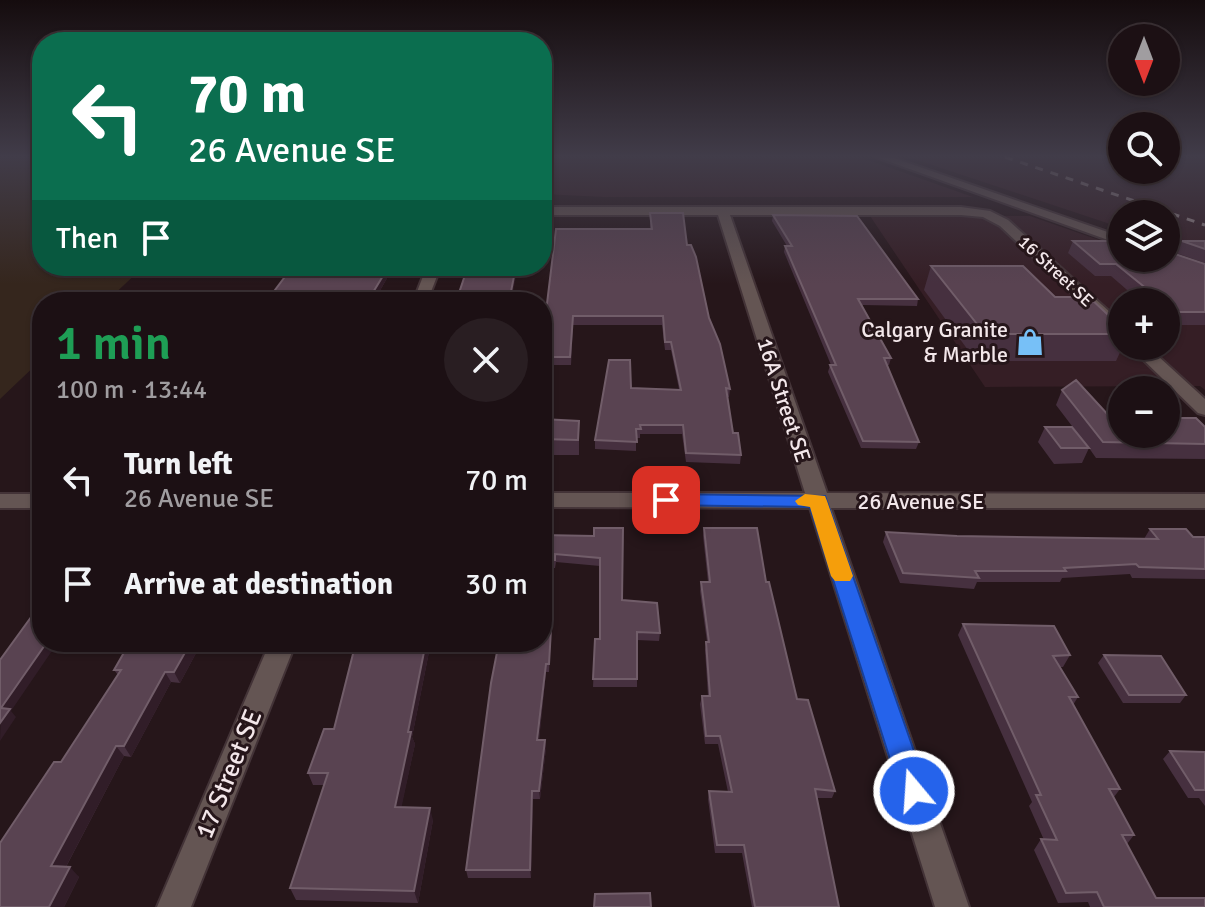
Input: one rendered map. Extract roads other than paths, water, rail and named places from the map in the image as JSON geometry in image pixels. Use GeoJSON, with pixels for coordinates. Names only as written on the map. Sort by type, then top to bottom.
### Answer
{"type":"FeatureCollection","features":[{"type":"Feature","properties":{"kind":"street"},"geometry":{"type":"LineString","coordinates":[[1002,199],[1108,236]]}},
{"type":"Feature","properties":{"kind":"street"},"geometry":{"type":"LineString","coordinates":[[552,211],[723,211]]}},
{"type":"Feature","properties":{"kind":"street","name":"16 Street SE"},"geometry":{"type":"LineString","coordinates":[[723,211],[961,211],[986,214],[1004,223],[1108,319]]}},
{"type":"Feature","properties":{"kind":"street","name":"16A Street SE"},"geometry":{"type":"LineString","coordinates":[[723,211],[952,907]]}},
{"type":"Feature","properties":{"kind":"street"},"geometry":{"type":"LineString","coordinates":[[1152,360],[1205,409]]}},
{"type":"Feature","properties":{"kind":"street","name":"26 Avenue SE"},"geometry":{"type":"LineString","coordinates":[[552,500],[1205,501]]}},
{"type":"Feature","properties":{"kind":"street"},"geometry":{"type":"LineString","coordinates":[[0,501],[32,501]]}},
{"type":"Feature","properties":{"kind":"street","name":"17 Street SE"},"geometry":{"type":"LineString","coordinates":[[174,907],[279,652]]}},
{"type":"Feature","properties":{"kind":"railway"},"geometry":{"type":"LineString","coordinates":[[1129,199],[1205,225]]}},
{"type":"Feature","properties":{"kind":"place","name":"Calgary Granite & Marble"},"geometry":{"type":"Point","coordinates":[1030,342]}}]}
